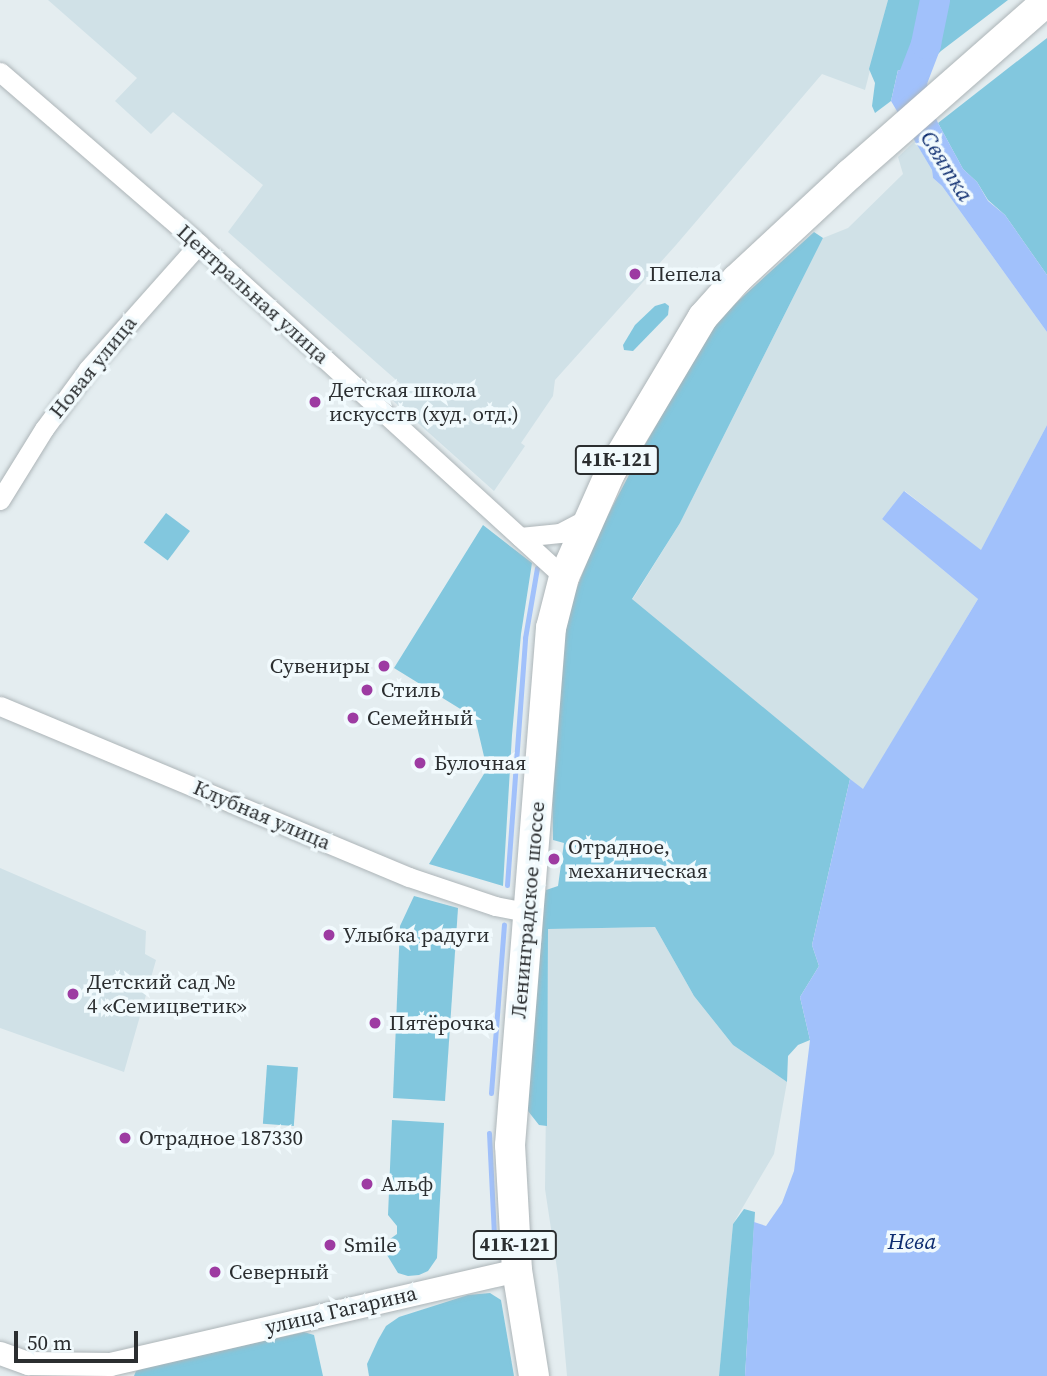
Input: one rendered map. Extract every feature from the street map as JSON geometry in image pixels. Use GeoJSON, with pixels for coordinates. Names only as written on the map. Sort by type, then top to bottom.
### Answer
{"type":"FeatureCollection","features":[{"type":"Feature","properties":{"kind":"main road","name":"Ленинградское шоссе"},"geometry":{"type":"LineString","coordinates":[[534,1376],[517,1270],[510,1145],[551,628],[564,577],[610,473],[703,317],[737,279],[881,147],[1047,1]]}},
{"type":"Feature","properties":{"kind":"street","name":"Центральная улица"},"geometry":{"type":"LineString","coordinates":[[0,72],[199,244],[564,577]]}},
{"type":"Feature","properties":{"kind":"street","name":"Новая улица"},"geometry":{"type":"LineString","coordinates":[[0,499],[44,429],[88,369],[199,244]]}},
{"type":"Feature","properties":{"kind":"street"},"geometry":{"type":"LineString","coordinates":[[520,537],[560,533],[590,517]]}},
{"type":"Feature","properties":{"kind":"street","name":"Клубная улица"},"geometry":{"type":"LineString","coordinates":[[0,706],[409,877],[495,906],[527,912]]}},
{"type":"Feature","properties":{"kind":"street","name":"улица Гагарина"},"geometry":{"type":"LineString","coordinates":[[0,1353],[28,1363],[110,1364],[517,1270]]}},
{"type":"Feature","properties":{"kind":"shaded area"},"geometry":{"type":"Polygon","coordinates":[[[48,0],[888,0],[865,90],[822,74],[676,245],[555,380],[553,396],[521,443],[525,446],[494,491],[391,399],[403,386],[228,232],[263,185],[173,112],[151,134],[115,101],[137,78],[48,0]]]}},
{"type":"Feature","properties":{"kind":"shaded area"},"geometry":{"type":"Polygon","coordinates":[[[888,0],[1008,0],[941,51],[917,75],[898,70],[891,101],[875,113],[872,106],[875,83],[869,69],[888,0]]]}},
{"type":"Feature","properties":{"kind":"shaded area"},"geometry":{"type":"Polygon","coordinates":[[[1047,38],[1047,275],[1005,215],[988,200],[977,182],[963,169],[938,123],[1047,38]]]}},
{"type":"Feature","properties":{"kind":"shaded area"},"geometry":{"type":"Polygon","coordinates":[[[915,141],[932,170],[933,178],[942,186],[1047,332],[1047,425],[981,551],[905,491],[882,519],[978,599],[863,790],[632,600],[680,523],[823,238],[848,228],[903,174],[898,157],[915,141]]]}},
{"type":"Feature","properties":{"kind":"shaded area"},"geometry":{"type":"Polygon","coordinates":[[[814,232],[823,238],[680,523],[632,599],[850,779],[812,945],[819,966],[800,997],[810,1040],[798,1045],[788,1056],[787,1082],[733,1045],[694,996],[655,927],[548,929],[547,1126],[539,1125],[528,1111],[527,1070],[538,928],[546,890],[558,886],[564,843],[553,840],[552,775],[561,641],[573,598],[597,536],[714,323],[814,232]]]}},
{"type":"Feature","properties":{"kind":"shaded area"},"geometry":{"type":"Polygon","coordinates":[[[665,303],[669,306],[668,315],[633,351],[624,350],[623,345],[635,325],[655,306],[665,303]]]}},
{"type":"Feature","properties":{"kind":"shaded area"},"geometry":{"type":"Polygon","coordinates":[[[166,513],[190,531],[168,561],[144,543],[166,513]]]}},
{"type":"Feature","properties":{"kind":"shaded area"},"geometry":{"type":"Polygon","coordinates":[[[483,525],[532,563],[521,634],[503,886],[429,864],[487,769],[475,718],[394,668],[483,525]]]}},
{"type":"Feature","properties":{"kind":"shaded area","name":"Детский сад № 4 «Семицветик»"},"geometry":{"type":"Polygon","coordinates":[[[0,868],[146,931],[145,954],[156,960],[124,1072],[0,1028],[0,868]]]}},
{"type":"Feature","properties":{"kind":"shaded area"},"geometry":{"type":"Polygon","coordinates":[[[414,896],[458,908],[445,1101],[393,1098],[400,926],[414,896]]]}},
{"type":"Feature","properties":{"kind":"shaded area"},"geometry":{"type":"Polygon","coordinates":[[[655,927],[694,996],[733,1045],[787,1082],[774,1154],[733,1224],[719,1376],[567,1376],[558,1275],[545,1189],[548,929],[655,927]]]}},
{"type":"Feature","properties":{"kind":"shaded area"},"geometry":{"type":"Polygon","coordinates":[[[267,1065],[298,1067],[294,1126],[263,1124],[267,1065]]]}},
{"type":"Feature","properties":{"kind":"shaded area"},"geometry":{"type":"Polygon","coordinates":[[[392,1120],[444,1123],[437,1258],[428,1271],[419,1275],[398,1273],[387,1255],[386,1242],[397,1234],[397,1226],[388,1215],[392,1120]]]}},
{"type":"Feature","properties":{"kind":"shaded area"},"geometry":{"type":"Polygon","coordinates":[[[744,1209],[755,1212],[745,1376],[719,1376],[733,1224],[744,1209]]]}},
{"type":"Feature","properties":{"kind":"shaded area"},"geometry":{"type":"Polygon","coordinates":[[[490,1293],[501,1300],[514,1376],[369,1376],[367,1364],[378,1340],[386,1326],[399,1317],[468,1295],[490,1293]]]}},
{"type":"Feature","properties":{"kind":"shaded area"},"geometry":{"type":"Polygon","coordinates":[[[304,1332],[314,1335],[323,1376],[134,1376],[136,1371],[147,1367],[304,1332]]]}},
{"type":"Feature","properties":{"kind":"water"},"geometry":{"type":"Polygon","coordinates":[[[898,70],[917,75],[938,123],[963,169],[977,182],[988,201],[1005,215],[1047,275],[1047,332],[942,186],[933,178],[932,170],[891,101],[898,70]]]}},
{"type":"Feature","properties":{"kind":"water","name":"Нева"},"geometry":{"type":"Polygon","coordinates":[[[1047,425],[1047,1376],[745,1376],[754,1222],[766,1226],[782,1203],[794,1171],[810,1040],[800,997],[819,966],[812,945],[850,779],[863,789],[978,599],[882,519],[904,491],[981,550],[1047,425]]]}},
{"type":"Feature","properties":{"kind":"waterway","name":"Святка"},"geometry":{"type":"LineString","coordinates":[[916,115],[912,81],[926,44],[935,0]]}},
{"type":"Feature","properties":{"kind":"waterway"},"geometry":{"type":"LineString","coordinates":[[507,885],[525,638],[537,568]]}},
{"type":"Feature","properties":{"kind":"waterway"},"geometry":{"type":"LineString","coordinates":[[491,1093],[504,924]]}},
{"type":"Feature","properties":{"kind":"waterway"},"geometry":{"type":"LineString","coordinates":[[489,1133],[494,1235]]}},
{"type":"Feature","properties":{"kind":"place","name":"Пепела"},"geometry":{"type":"Point","coordinates":[635,274]}},
{"type":"Feature","properties":{"kind":"place","name":"Детская школа искусств (худ. отд.)"},"geometry":{"type":"Point","coordinates":[315,402]}},
{"type":"Feature","properties":{"kind":"place","name":"Сувениры"},"geometry":{"type":"Point","coordinates":[384,666]}},
{"type":"Feature","properties":{"kind":"place","name":"Стиль"},"geometry":{"type":"Point","coordinates":[367,690]}},
{"type":"Feature","properties":{"kind":"place","name":"Семейный"},"geometry":{"type":"Point","coordinates":[353,718]}},
{"type":"Feature","properties":{"kind":"place","name":"Булочная"},"geometry":{"type":"Point","coordinates":[420,763]}},
{"type":"Feature","properties":{"kind":"place","name":"Отрадное, механическая"},"geometry":{"type":"Point","coordinates":[554,859]}},
{"type":"Feature","properties":{"kind":"place","name":"Улыбка радуги"},"geometry":{"type":"Point","coordinates":[329,935]}},
{"type":"Feature","properties":{"kind":"place","name":"Детский сад № 4 «Семицветик»"},"geometry":{"type":"Point","coordinates":[73,994]}},
{"type":"Feature","properties":{"kind":"place","name":"Пятёрочка"},"geometry":{"type":"Point","coordinates":[375,1023]}},
{"type":"Feature","properties":{"kind":"place","name":"Отрадное 187330"},"geometry":{"type":"Point","coordinates":[125,1138]}},
{"type":"Feature","properties":{"kind":"place","name":"Альф"},"geometry":{"type":"Point","coordinates":[367,1184]}},
{"type":"Feature","properties":{"kind":"place","name":"Smile"},"geometry":{"type":"Point","coordinates":[330,1245]}},
{"type":"Feature","properties":{"kind":"place","name":"Северный"},"geometry":{"type":"Point","coordinates":[215,1272]}}]}
